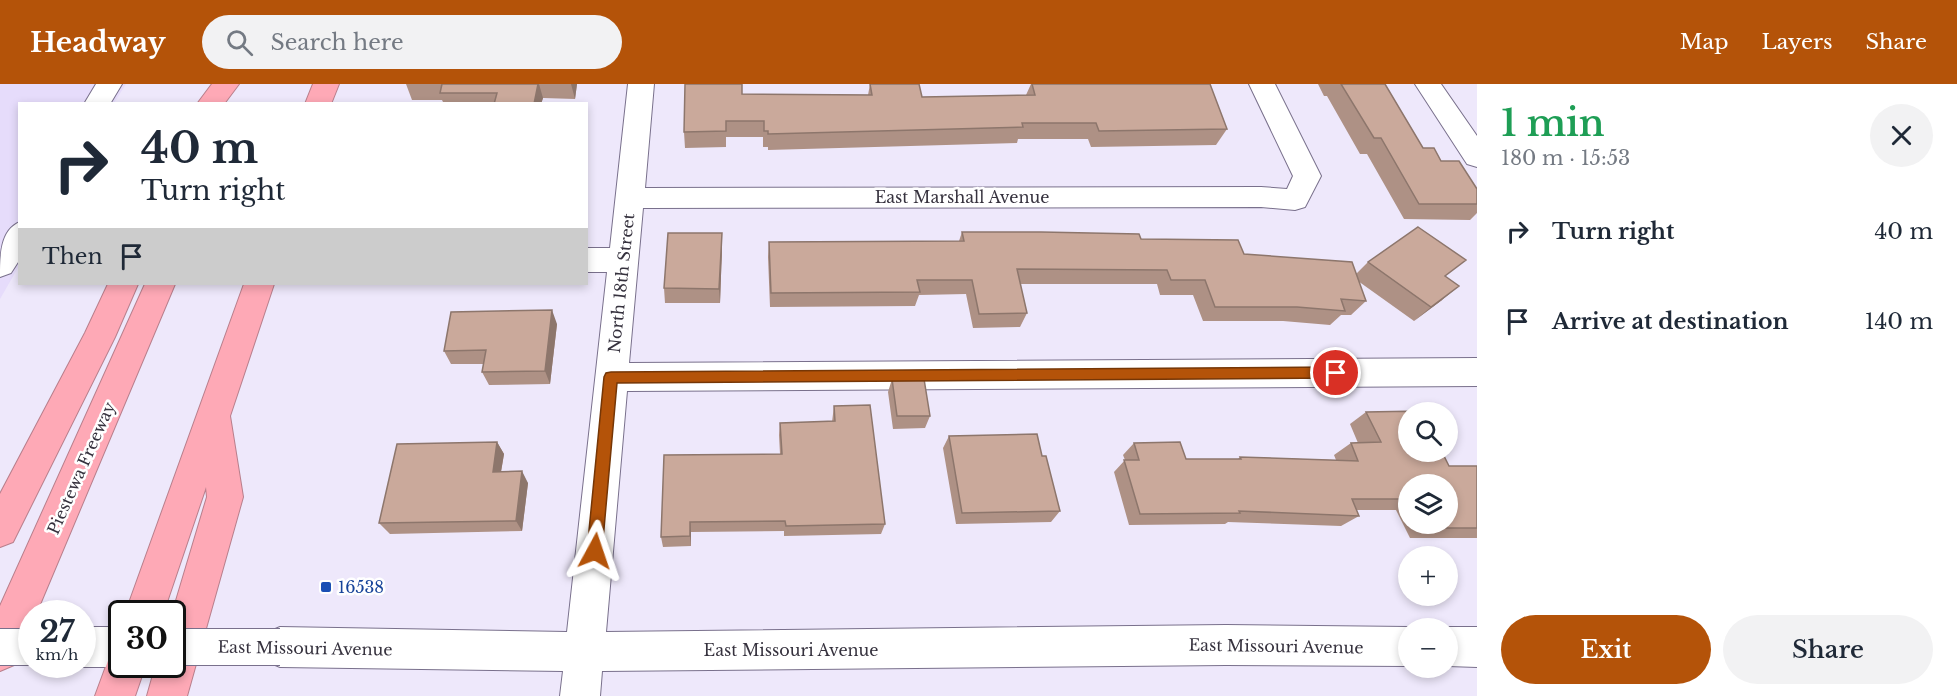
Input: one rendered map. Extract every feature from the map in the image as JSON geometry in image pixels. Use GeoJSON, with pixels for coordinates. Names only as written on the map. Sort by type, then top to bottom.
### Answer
{"type":"FeatureCollection","features":[{"type":"Feature","properties":{"kind":"highway"},"geometry":{"type":"LineString","coordinates":[[212,102],[226,84]]}},
{"type":"Feature","properties":{"kind":"highway"},"geometry":{"type":"LineString","coordinates":[[234,102],[241,84]]}},
{"type":"Feature","properties":{"kind":"highway"},"geometry":{"type":"LineString","coordinates":[[319,102],[326,84]]}},
{"type":"Feature","properties":{"kind":"highway"},"geometry":{"type":"LineString","coordinates":[[0,530],[99,337],[123,285]]}},
{"type":"Feature","properties":{"kind":"highway","name":"Piestewa Freeway"},"geometry":{"type":"LineString","coordinates":[[0,649],[160,285]]}},
{"type":"Feature","properties":{"kind":"highway"},"geometry":{"type":"LineString","coordinates":[[149,600],[258,285]]}},
{"type":"Feature","properties":{"kind":"highway"},"geometry":{"type":"LineString","coordinates":[[168,696],[225,496],[213,414]]}},
{"type":"Feature","properties":{"kind":"highway"},"geometry":{"type":"LineString","coordinates":[[115,696],[121,678]]}},
{"type":"Feature","properties":{"kind":"street"},"geometry":{"type":"LineString","coordinates":[[98,102],[109,84]]}},
{"type":"Feature","properties":{"kind":"street","name":"North 18th Street"},"geometry":{"type":"LineString","coordinates":[[580,696],[641,84]]}},
{"type":"Feature","properties":{"kind":"street","name":"East Marshall Avenue"},"geometry":{"type":"LineString","coordinates":[[630,198],[1261,197],[1294,200],[1307,176],[1262,84]]}},
{"type":"Feature","properties":{"kind":"street"},"geometry":{"type":"LineString","coordinates":[[1428,84],[1477,157]]}},
{"type":"Feature","properties":{"kind":"street"},"geometry":{"type":"LineString","coordinates":[[0,265],[18,236]]}},
{"type":"Feature","properties":{"kind":"street"},"geometry":{"type":"LineString","coordinates":[[588,260],[623,260]]}},
{"type":"Feature","properties":{"kind":"street"},"geometry":{"type":"LineString","coordinates":[[611,377],[1477,372]]}},
{"type":"Feature","properties":{"kind":"street","name":"East Missouri Avenue"},"geometry":{"type":"LineString","coordinates":[[186,647],[586,651],[934,650],[1226,645],[1398,647]]}},
{"type":"Feature","properties":{"kind":"street"},"geometry":{"type":"LineString","coordinates":[[1458,647],[1477,647]]}},
{"type":"Feature","properties":{"kind":"street"},"geometry":{"type":"LineString","coordinates":[[0,649],[18,648]]}},
{"type":"Feature","properties":{"kind":"shaded area"},"geometry":{"type":"Polygon","coordinates":[[[0,84],[126,84],[115,102],[18,102],[18,268],[0,299],[0,84]]]}},
{"type":"Feature","properties":{"kind":"building"},"geometry":{"type":"Polygon","coordinates":[[[442,84],[538,84],[534,102],[495,102],[497,93],[440,93],[442,84]]]}},
{"type":"Feature","properties":{"kind":"building"},"geometry":{"type":"Polygon","coordinates":[[[685,84],[742,84],[742,94],[872,95],[870,84],[919,84],[922,97],[1035,95],[1032,84],[1210,84],[1227,129],[1099,131],[1096,123],[1022,123],[1023,127],[768,134],[768,131],[764,131],[764,121],[726,121],[726,131],[684,132],[685,84]]]}},
{"type":"Feature","properties":{"kind":"building"},"geometry":{"type":"Polygon","coordinates":[[[1341,84],[1385,84],[1423,148],[1434,148],[1441,161],[1459,161],[1477,189],[1477,204],[1419,204],[1381,138],[1374,138],[1341,84]]]}},
{"type":"Feature","properties":{"kind":"building"},"geometry":{"type":"Polygon","coordinates":[[[1418,227],[1466,260],[1445,276],[1459,286],[1431,307],[1368,262],[1418,227]]]}},
{"type":"Feature","properties":{"kind":"building"},"geometry":{"type":"Polygon","coordinates":[[[962,232],[1139,234],[1141,239],[1238,240],[1244,254],[1352,262],[1366,301],[1341,299],[1345,311],[1297,307],[1215,307],[1205,280],[1171,280],[1167,270],[1017,269],[1027,313],[979,314],[972,280],[917,280],[920,292],[771,293],[769,242],[964,241],[962,232]]]}},
{"type":"Feature","properties":{"kind":"building"},"geometry":{"type":"Polygon","coordinates":[[[668,233],[722,233],[719,289],[664,288],[668,233]]]}},
{"type":"Feature","properties":{"kind":"building"},"geometry":{"type":"Polygon","coordinates":[[[552,310],[545,371],[482,372],[486,350],[444,351],[451,312],[552,310]]]}},
{"type":"Feature","properties":{"kind":"building"},"geometry":{"type":"Polygon","coordinates":[[[892,379],[924,379],[930,416],[897,416],[892,379]]]}},
{"type":"Feature","properties":{"kind":"building"},"geometry":{"type":"Polygon","coordinates":[[[870,405],[885,524],[786,526],[785,521],[690,522],[690,536],[661,537],[664,455],[782,454],[780,423],[835,421],[834,406],[870,405]]]}},
{"type":"Feature","properties":{"kind":"building"},"geometry":{"type":"Polygon","coordinates":[[[1398,411],[1398,462],[1447,462],[1449,466],[1477,466],[1477,528],[1458,528],[1458,474],[1398,474],[1398,499],[1352,499],[1359,516],[1239,511],[1240,513],[1140,514],[1124,460],[1139,460],[1134,443],[1180,442],[1186,459],[1241,459],[1240,457],[1358,461],[1351,443],[1381,442],[1366,412],[1398,411]]]}},
{"type":"Feature","properties":{"kind":"building"},"geometry":{"type":"Polygon","coordinates":[[[1037,434],[1042,456],[1046,456],[1060,511],[962,513],[949,436],[1037,434]]]}},
{"type":"Feature","properties":{"kind":"building"},"geometry":{"type":"Polygon","coordinates":[[[497,442],[493,472],[522,471],[516,521],[379,523],[397,444],[497,442]]]}},
{"type":"Feature","properties":{"kind":"place","name":"16538"},"geometry":{"type":"Point","coordinates":[326,587]}},
{"type":"Feature","properties":{"kind":"route"},"geometry":{"type":"LineString","coordinates":[[595,551],[611,377],[1336,373]]}}]}
